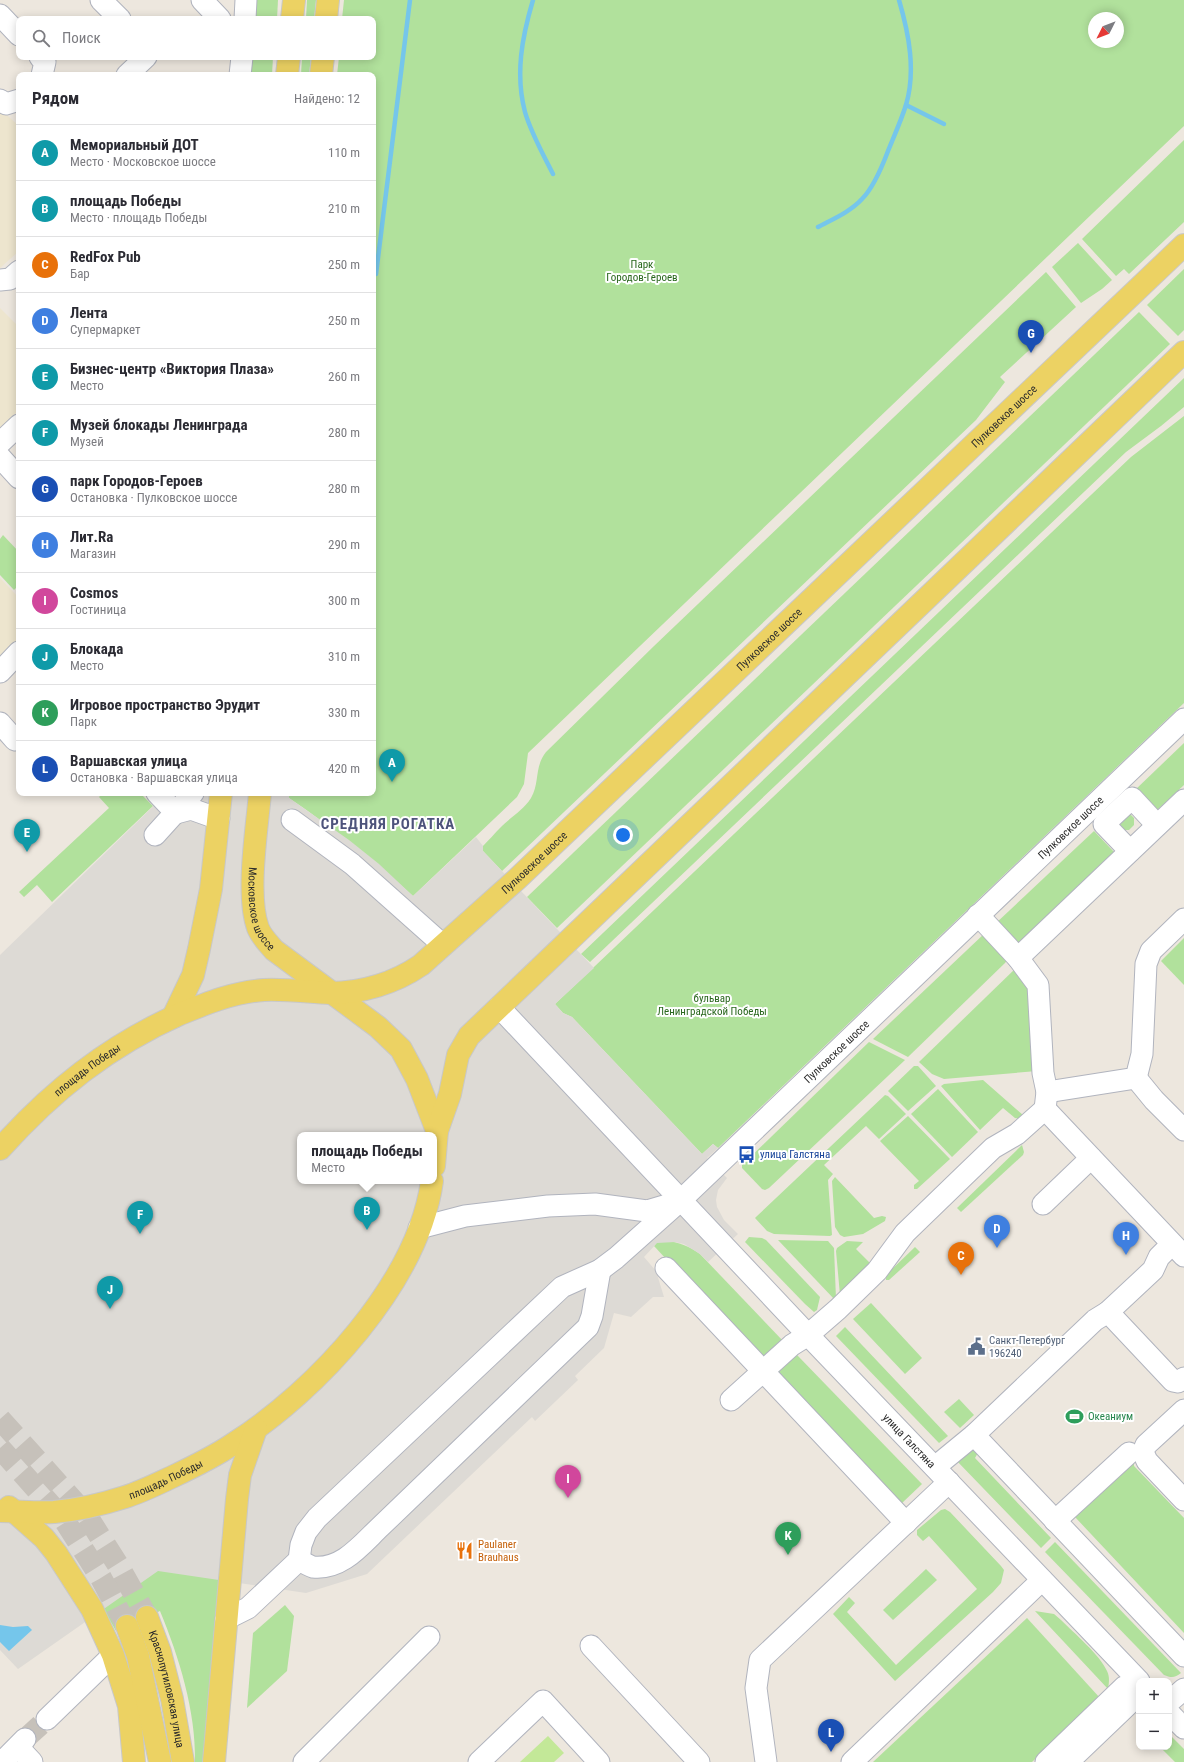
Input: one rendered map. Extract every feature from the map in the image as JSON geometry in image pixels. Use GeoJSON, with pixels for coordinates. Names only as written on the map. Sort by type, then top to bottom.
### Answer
{"type":"FeatureCollection","features":[{"type":"Feature","properties":{"kind":"main road"},"geometry":{"type":"LineString","coordinates":[[292,16],[294,0]]}},
{"type":"Feature","properties":{"kind":"main road"},"geometry":{"type":"LineString","coordinates":[[326,16],[328,0]]}},
{"type":"Feature","properties":{"kind":"main road"},"geometry":{"type":"LineString","coordinates":[[287,72],[289,60]]}},
{"type":"Feature","properties":{"kind":"main road"},"geometry":{"type":"LineString","coordinates":[[321,72],[323,60]]}},
{"type":"Feature","properties":{"kind":"main road","name":"Пулковское шоссе"},"geometry":{"type":"LineString","coordinates":[[332,993],[361,989],[390,982],[408,974],[443,946],[517,879],[1184,245]]}},
{"type":"Feature","properties":{"kind":"main road"},"geometry":{"type":"LineString","coordinates":[[437,1131],[450,1094],[458,1055],[463,1045],[479,1026],[1184,352]]}},
{"type":"Feature","properties":{"kind":"main road"},"geometry":{"type":"LineString","coordinates":[[173,1017],[193,975],[198,955],[211,889],[221,796]]}},
{"type":"Feature","properties":{"kind":"main road","name":"Московское шоссе"},"geometry":{"type":"LineString","coordinates":[[260,796],[253,896],[254,915],[258,929],[274,950],[332,993]]}},
{"type":"Feature","properties":{"kind":"main road","name":"площадь Победы"},"geometry":{"type":"LineString","coordinates":[[0,1149],[41,1107],[94,1063],[118,1046],[173,1017],[210,1001],[263,990],[332,993]]}},
{"type":"Feature","properties":{"kind":"main road"},"geometry":{"type":"LineString","coordinates":[[332,993],[378,1027],[401,1049],[417,1079],[437,1131]]}},
{"type":"Feature","properties":{"kind":"main road","name":"площадь Победы"},"geometry":{"type":"LineString","coordinates":[[4,1507],[54,1512],[99,1504],[127,1497],[205,1461],[256,1429],[313,1380],[353,1338],[389,1287],[403,1263],[419,1228],[426,1208],[431,1184]]}},
{"type":"Feature","properties":{"kind":"main road"},"geometry":{"type":"LineString","coordinates":[[214,1762],[236,1499],[240,1475],[256,1429]]}},
{"type":"Feature","properties":{"kind":"main road"},"geometry":{"type":"LineString","coordinates":[[4,1507],[44,1538],[56,1553],[92,1609],[113,1655],[128,1706],[134,1762]]}},
{"type":"Feature","properties":{"kind":"main road","name":"Краснопутиловская улица"},"geometry":{"type":"LineString","coordinates":[[146,1617],[160,1652],[172,1699],[183,1762]]}},
{"type":"Feature","properties":{"kind":"main road","name":"Краснопутиловская улица"},"geometry":{"type":"LineString","coordinates":[[127,1626],[138,1656],[160,1762]]}},
{"type":"Feature","properties":{"kind":"street"},"geometry":{"type":"LineString","coordinates":[[202,0],[217,16]]}},
{"type":"Feature","properties":{"kind":"street"},"geometry":{"type":"LineString","coordinates":[[245,16],[246,0]]}},
{"type":"Feature","properties":{"kind":"street"},"geometry":{"type":"LineString","coordinates":[[104,1],[117,16]]}},
{"type":"Feature","properties":{"kind":"street"},"geometry":{"type":"LineString","coordinates":[[0,15],[16,32]]}},
{"type":"Feature","properties":{"kind":"street"},"geometry":{"type":"LineString","coordinates":[[43,60],[45,62],[43,72]]}},
{"type":"Feature","properties":{"kind":"street"},"geometry":{"type":"LineString","coordinates":[[130,72],[143,60]]}},
{"type":"Feature","properties":{"kind":"street"},"geometry":{"type":"LineString","coordinates":[[240,72],[242,60]]}},
{"type":"Feature","properties":{"kind":"street"},"geometry":{"type":"LineString","coordinates":[[0,100],[6,104],[16,101]]}},
{"type":"Feature","properties":{"kind":"street"},"geometry":{"type":"LineString","coordinates":[[0,280],[10,279],[16,274]]}},
{"type":"Feature","properties":{"kind":"street"},"geometry":{"type":"LineString","coordinates":[[0,443],[16,428]]}},
{"type":"Feature","properties":{"kind":"street"},"geometry":{"type":"LineString","coordinates":[[0,457],[16,475]]}},
{"type":"Feature","properties":{"kind":"street"},"geometry":{"type":"LineString","coordinates":[[0,672],[16,655]]}},
{"type":"Feature","properties":{"kind":"street","name":"Пулковское шоссе"},"geometry":{"type":"LineString","coordinates":[[299,1560],[301,1544],[306,1532],[317,1518],[562,1287],[600,1270],[616,1258],[680,1201],[1184,719]]}},
{"type":"Feature","properties":{"kind":"street"},"geometry":{"type":"LineString","coordinates":[[0,723],[11,742]]}},
{"type":"Feature","properties":{"kind":"street"},"geometry":{"type":"LineString","coordinates":[[160,796],[176,813]]}},
{"type":"Feature","properties":{"kind":"street"},"geometry":{"type":"LineString","coordinates":[[155,835],[190,796]]}},
{"type":"Feature","properties":{"kind":"street"},"geometry":{"type":"LineString","coordinates":[[1130,851],[1104,824],[1132,798],[1157,825]]}},
{"type":"Feature","properties":{"kind":"street"},"geometry":{"type":"LineString","coordinates":[[1018,958],[1184,800]]}},
{"type":"Feature","properties":{"kind":"street"},"geometry":{"type":"LineString","coordinates":[[176,813],[191,809],[219,819]]}},
{"type":"Feature","properties":{"kind":"street"},"geometry":{"type":"LineString","coordinates":[[292,820],[352,864],[443,946]]}},
{"type":"Feature","properties":{"kind":"street"},"geometry":{"type":"LineString","coordinates":[[766,1762],[756,1688],[760,1660],[906,1523],[974,1435],[1095,1320],[1108,1312],[1153,1270],[1159,1257],[1178,1250],[1091,1158],[1046,1101],[1038,985],[1018,958],[978,915]]}},
{"type":"Feature","properties":{"kind":"street"},"geometry":{"type":"LineString","coordinates":[[1136,1078],[1142,1054],[1146,964],[1148,957],[1151,951],[1184,920]]}},
{"type":"Feature","properties":{"kind":"street"},"geometry":{"type":"LineString","coordinates":[[419,1228],[465,1216],[548,1206],[595,1204],[647,1211],[680,1201],[499,1007]]}},
{"type":"Feature","properties":{"kind":"street"},"geometry":{"type":"LineString","coordinates":[[731,1400],[792,1345],[808,1335],[838,1309],[877,1271],[905,1233],[994,1148],[1017,1134],[1046,1101],[1136,1078]]}},
{"type":"Feature","properties":{"kind":"street"},"geometry":{"type":"LineString","coordinates":[[1136,1078],[1154,1100],[1184,1130]]}},
{"type":"Feature","properties":{"kind":"street"},"geometry":{"type":"LineString","coordinates":[[1044,1204],[1091,1158]]}},
{"type":"Feature","properties":{"kind":"street","name":"улица Галстяна"},"geometry":{"type":"LineString","coordinates":[[680,1201],[1136,1680]]}},
{"type":"Feature","properties":{"kind":"street"},"geometry":{"type":"LineString","coordinates":[[666,1268],[906,1523]]}},
{"type":"Feature","properties":{"kind":"street"},"geometry":{"type":"LineString","coordinates":[[226,1619],[248,1608],[299,1560],[312,1567],[330,1566],[347,1559],[588,1327],[592,1316],[600,1270]]}},
{"type":"Feature","properties":{"kind":"street"},"geometry":{"type":"LineString","coordinates":[[1108,1312],[1173,1381],[1178,1382],[1184,1378]]}},
{"type":"Feature","properties":{"kind":"street"},"geometry":{"type":"LineString","coordinates":[[1184,1410],[1146,1445],[1143,1452],[1147,1461],[1184,1500]]}},
{"type":"Feature","properties":{"kind":"street"},"geometry":{"type":"LineString","coordinates":[[974,1435],[1184,1656]]}},
{"type":"Feature","properties":{"kind":"street"},"geometry":{"type":"LineString","coordinates":[[1056,1521],[1129,1453]]}},
{"type":"Feature","properties":{"kind":"street"},"geometry":{"type":"LineString","coordinates":[[852,1762],[1042,1580]]}},
{"type":"Feature","properties":{"kind":"street"},"geometry":{"type":"LineString","coordinates":[[304,1762],[429,1637]]}},
{"type":"Feature","properties":{"kind":"street"},"geometry":{"type":"LineString","coordinates":[[591,1646],[699,1762]]}},
{"type":"Feature","properties":{"kind":"street"},"geometry":{"type":"LineString","coordinates":[[47,1718],[113,1655]]}},
{"type":"Feature","properties":{"kind":"street"},"geometry":{"type":"LineString","coordinates":[[1046,1762],[1124,1687],[1136,1684]]}},
{"type":"Feature","properties":{"kind":"street"},"geometry":{"type":"LineString","coordinates":[[1172,1699],[1184,1689]]}},
{"type":"Feature","properties":{"kind":"street"},"geometry":{"type":"LineString","coordinates":[[1068,1762],[1134,1698],[1136,1692]]}},
{"type":"Feature","properties":{"kind":"street"},"geometry":{"type":"LineString","coordinates":[[484,1760],[544,1701],[599,1762]]}},
{"type":"Feature","properties":{"kind":"street"},"geometry":{"type":"LineString","coordinates":[[1171,1714],[1184,1728]]}},
{"type":"Feature","properties":{"kind":"street"},"geometry":{"type":"LineString","coordinates":[[2,1762],[22,1743],[32,1762]]}},
{"type":"Feature","properties":{"kind":"shaded area"},"geometry":{"type":"Polygon","coordinates":[[[0,109],[16,123],[16,254],[0,268],[0,109]]]}},
{"type":"Feature","properties":{"kind":"shaded area"},"geometry":{"type":"Polygon","coordinates":[[[0,308],[16,324],[16,413],[0,430],[0,308]]]}},
{"type":"Feature","properties":{"kind":"shaded area"},"geometry":{"type":"Polygon","coordinates":[[[0,578],[16,595],[16,646],[0,662],[0,578]]]}},
{"type":"Feature","properties":{"kind":"shaded area"},"geometry":{"type":"Polygon","coordinates":[[[164,796],[289,796],[289,798],[349,840],[379,864],[413,896],[476,837],[483,846],[483,851],[594,968],[555,1004],[563,1013],[572,1017],[702,1154],[713,1144],[718,1148],[707,1158],[727,1178],[718,1190],[716,1200],[717,1207],[724,1220],[738,1234],[708,1262],[700,1254],[684,1244],[675,1242],[657,1243],[644,1257],[656,1271],[664,1297],[653,1297],[631,1317],[614,1313],[604,1348],[575,1376],[578,1380],[535,1421],[532,1417],[367,1574],[306,1593],[158,1571],[18,1669],[0,1650],[0,955],[164,796]]]}},
{"type":"Feature","properties":{"kind":"green space"},"geometry":{"type":"Polygon","coordinates":[[[252,0],[278,0],[277,16],[250,16],[252,0]]]}},
{"type":"Feature","properties":{"kind":"green space"},"geometry":{"type":"Polygon","coordinates":[[[307,0],[316,0],[314,16],[306,16],[307,0]]]}},
{"type":"Feature","properties":{"kind":"green space","name":"Парк Городов-Героев"},"geometry":{"type":"Polygon","coordinates":[[[344,0],[1184,0],[1184,126],[528,753],[524,784],[517,797],[413,896],[353,845],[289,798],[289,796],[376,796],[376,72],[337,72],[339,60],[376,60],[376,16],[342,16],[344,0]]]}},
{"type":"Feature","properties":{"kind":"green space"},"geometry":{"type":"Polygon","coordinates":[[[247,60],[273,60],[272,72],[245,72],[247,60]]]}},
{"type":"Feature","properties":{"kind":"green space"},"geometry":{"type":"Polygon","coordinates":[[[302,60],[311,60],[309,72],[301,72],[302,60]]]}},
{"type":"Feature","properties":{"kind":"green space"},"geometry":{"type":"Polygon","coordinates":[[[1184,140],[1184,222],[1129,274],[1124,269],[1116,276],[1082,239],[1184,140]]]}},
{"type":"Feature","properties":{"kind":"green space"},"geometry":{"type":"Polygon","coordinates":[[[1078,243],[1112,280],[1102,289],[1081,303],[1052,267],[1078,243]]]}},
{"type":"Feature","properties":{"kind":"green space"},"geometry":{"type":"Polygon","coordinates":[[[1184,269],[1184,330],[1178,336],[1147,305],[1184,269]]]}},
{"type":"Feature","properties":{"kind":"green space"},"geometry":{"type":"Polygon","coordinates":[[[1046,272],[1076,307],[1000,377],[1005,382],[976,420],[502,871],[483,851],[483,846],[504,824],[528,803],[534,792],[540,763],[546,752],[654,646],[1046,272]]]}},
{"type":"Feature","properties":{"kind":"green space"},"geometry":{"type":"Polygon","coordinates":[[[1139,312],[1170,344],[557,928],[527,897],[1139,312]]]}},
{"type":"Feature","properties":{"kind":"green space"},"geometry":{"type":"Polygon","coordinates":[[[1184,378],[1184,407],[1126,452],[590,962],[581,954],[1184,378]]]}},
{"type":"Feature","properties":{"kind":"green space","name":"бульвар Ленинградской Победы"},"geometry":{"type":"Polygon","coordinates":[[[1184,416],[1184,703],[718,1148],[713,1144],[702,1154],[572,1017],[563,1013],[555,1004],[1131,457],[1184,416]]]}},
{"type":"Feature","properties":{"kind":"green space"},"geometry":{"type":"Polygon","coordinates":[[[3,535],[16,549],[16,588],[14,590],[0,575],[0,539],[3,535]]]}},
{"type":"Feature","properties":{"kind":"green space"},"geometry":{"type":"Polygon","coordinates":[[[1184,743],[1184,785],[1154,813],[1134,791],[1184,743]]]}},
{"type":"Feature","properties":{"kind":"green space"},"geometry":{"type":"Polygon","coordinates":[[[143,796],[153,806],[52,902],[37,885],[24,897],[19,892],[109,808],[99,797],[143,796]]]}},
{"type":"Feature","properties":{"kind":"green space"},"geometry":{"type":"Polygon","coordinates":[[[1129,813],[1134,818],[1134,825],[1129,830],[1122,830],[1117,825],[1129,813]]]}},
{"type":"Feature","properties":{"kind":"green space"},"geometry":{"type":"Polygon","coordinates":[[[1094,831],[1115,853],[1019,947],[995,924],[1094,831]]]}},
{"type":"Feature","properties":{"kind":"green space"},"geometry":{"type":"Polygon","coordinates":[[[985,933],[1008,959],[908,1057],[873,1039],[985,933]]]}},
{"type":"Feature","properties":{"kind":"green space"},"geometry":{"type":"Polygon","coordinates":[[[1184,938],[1184,985],[1161,961],[1184,938]]]}},
{"type":"Feature","properties":{"kind":"green space"},"geometry":{"type":"Polygon","coordinates":[[[1017,967],[1031,986],[1037,1071],[944,1079],[932,1074],[919,1062],[1017,967]]]}},
{"type":"Feature","properties":{"kind":"green space"},"geometry":{"type":"Polygon","coordinates":[[[869,1042],[905,1060],[769,1188],[765,1190],[762,1189],[742,1168],[742,1165],[869,1042]]]}},
{"type":"Feature","properties":{"kind":"green space"},"geometry":{"type":"Polygon","coordinates":[[[914,1066],[918,1066],[936,1086],[908,1111],[888,1091],[914,1066]]]}},
{"type":"Feature","properties":{"kind":"green space"},"geometry":{"type":"Polygon","coordinates":[[[983,1080],[1023,1115],[1021,1119],[1015,1118],[1003,1108],[980,1130],[941,1086],[944,1084],[983,1080]]]}},
{"type":"Feature","properties":{"kind":"green space"},"geometry":{"type":"Polygon","coordinates":[[[938,1089],[978,1132],[952,1157],[911,1114],[938,1089]]]}},
{"type":"Feature","properties":{"kind":"green space"},"geometry":{"type":"Polygon","coordinates":[[[885,1095],[888,1096],[906,1114],[879,1139],[866,1126],[824,1165],[833,1174],[828,1180],[832,1235],[774,1234],[767,1231],[755,1218],[885,1095]]]}},
{"type":"Feature","properties":{"kind":"green space"},"geometry":{"type":"Polygon","coordinates":[[[908,1116],[950,1159],[917,1189],[914,1189],[914,1185],[919,1181],[880,1141],[908,1116]]]}},
{"type":"Feature","properties":{"kind":"green space"},"geometry":{"type":"Polygon","coordinates":[[[1022,1145],[1024,1152],[1023,1155],[961,1212],[957,1208],[1022,1145]]]}},
{"type":"Feature","properties":{"kind":"green space"},"geometry":{"type":"Polygon","coordinates":[[[835,1177],[874,1218],[882,1216],[886,1217],[885,1221],[863,1234],[844,1237],[840,1235],[835,1227],[832,1181],[835,1177]]]}},
{"type":"Feature","properties":{"kind":"green space"},"geometry":{"type":"Polygon","coordinates":[[[749,1237],[762,1238],[766,1240],[820,1297],[817,1310],[814,1312],[805,1304],[745,1242],[749,1237]]]}},
{"type":"Feature","properties":{"kind":"green space"},"geometry":{"type":"Polygon","coordinates":[[[778,1240],[828,1241],[834,1248],[835,1300],[778,1240]]]}},
{"type":"Feature","properties":{"kind":"green space"},"geometry":{"type":"Polygon","coordinates":[[[665,1241],[684,1245],[700,1254],[784,1342],[761,1361],[654,1246],[657,1242],[665,1241]]]}},
{"type":"Feature","properties":{"kind":"green space"},"geometry":{"type":"Polygon","coordinates":[[[847,1241],[863,1242],[856,1249],[869,1262],[869,1266],[840,1295],[836,1251],[837,1248],[847,1241]]]}},
{"type":"Feature","properties":{"kind":"green space"},"geometry":{"type":"Polygon","coordinates":[[[915,1247],[920,1252],[889,1280],[886,1280],[886,1275],[915,1247]]]}},
{"type":"Feature","properties":{"kind":"green space"},"geometry":{"type":"Polygon","coordinates":[[[871,1303],[922,1358],[905,1374],[853,1319],[871,1303]]]}},
{"type":"Feature","properties":{"kind":"green space"},"geometry":{"type":"Polygon","coordinates":[[[845,1327],[948,1436],[939,1443],[836,1336],[845,1327]]]}},
{"type":"Feature","properties":{"kind":"green space"},"geometry":{"type":"Polygon","coordinates":[[[797,1355],[922,1484],[901,1504],[778,1373],[780,1368],[797,1355]]]}},
{"type":"Feature","properties":{"kind":"green space"},"geometry":{"type":"Polygon","coordinates":[[[959,1399],[974,1415],[960,1428],[944,1412],[959,1399]]]}},
{"type":"Feature","properties":{"kind":"green space"},"geometry":{"type":"Polygon","coordinates":[[[973,1446],[979,1451],[975,1458],[1051,1538],[1041,1548],[955,1459],[973,1446]]]}},
{"type":"Feature","properties":{"kind":"green space"},"geometry":{"type":"Polygon","coordinates":[[[1134,1460],[1134,1466],[1184,1518],[1184,1633],[1075,1517],[1074,1512],[1134,1460]]]}},
{"type":"Feature","properties":{"kind":"green space"},"geometry":{"type":"Polygon","coordinates":[[[945,1509],[950,1512],[1001,1566],[1004,1570],[1001,1583],[895,1681],[833,1614],[849,1597],[855,1603],[847,1612],[896,1665],[977,1589],[929,1536],[923,1541],[917,1535],[917,1530],[941,1510],[945,1509]]]}},
{"type":"Feature","properties":{"kind":"green space"},"geometry":{"type":"Polygon","coordinates":[[[1055,1542],[1181,1673],[1173,1677],[1164,1675],[1045,1552],[1055,1542]]]}},
{"type":"Feature","properties":{"kind":"green space"},"geometry":{"type":"Polygon","coordinates":[[[93,1550],[221,1559],[210,1680],[207,1745],[204,1762],[195,1762],[193,1723],[185,1685],[174,1647],[160,1611],[116,1631],[96,1596],[93,1550]]]}},
{"type":"Feature","properties":{"kind":"green space"},"geometry":{"type":"Polygon","coordinates":[[[926,1569],[937,1580],[893,1620],[883,1610],[926,1569]]]}},
{"type":"Feature","properties":{"kind":"green space"},"geometry":{"type":"Polygon","coordinates":[[[285,1605],[294,1616],[287,1671],[247,1708],[253,1633],[285,1605]]]}},
{"type":"Feature","properties":{"kind":"green space"},"geometry":{"type":"Polygon","coordinates":[[[1035,1611],[1054,1614],[1093,1651],[1104,1665],[1108,1673],[1108,1689],[1035,1611]]]}},
{"type":"Feature","properties":{"kind":"green space"},"geometry":{"type":"Polygon","coordinates":[[[1027,1618],[1100,1698],[1032,1762],[873,1762],[1027,1618]]]}},
{"type":"Feature","properties":{"kind":"green space"},"geometry":{"type":"Polygon","coordinates":[[[548,1736],[564,1753],[554,1762],[520,1762],[548,1736]]]}},
{"type":"Feature","properties":{"kind":"green space"},"geometry":{"type":"Polygon","coordinates":[[[1172,1737],[1184,1749],[1184,1762],[1175,1762],[1163,1750],[1172,1750],[1172,1737]]]}},
{"type":"Feature","properties":{"kind":"water"},"geometry":{"type":"Polygon","coordinates":[[[0,1625],[13,1627],[28,1626],[32,1630],[9,1651],[0,1642],[0,1625]]]}},
{"type":"Feature","properties":{"kind":"waterway"},"geometry":{"type":"LineString","coordinates":[[376,274],[410,0]]}},
{"type":"Feature","properties":{"kind":"waterway"},"geometry":{"type":"LineString","coordinates":[[533,0],[523,42],[520,84],[525,112],[530,128],[553,174]]}},
{"type":"Feature","properties":{"kind":"waterway"},"geometry":{"type":"LineString","coordinates":[[818,227],[847,211],[857,204],[866,194],[874,183],[900,123],[909,92],[911,66],[906,26],[899,0]]}},
{"type":"Feature","properties":{"kind":"waterway"},"geometry":{"type":"LineString","coordinates":[[906,105],[944,124]]}},
{"type":"Feature","properties":{"kind":"tunnel"},"geometry":{"type":"LineString","coordinates":[[0,1419],[87,1516],[118,1565],[147,1617]]}},
{"type":"Feature","properties":{"kind":"tunnel"},"geometry":{"type":"LineString","coordinates":[[0,1448],[65,1521],[101,1578],[127,1626]]}},
{"type":"Feature","properties":{"kind":"tunnel"},"geometry":{"type":"LineString","coordinates":[[25,1739],[47,1719]]}},
{"type":"Feature","properties":{"kind":"place","name":"парк Городов-Героев"},"geometry":{"type":"Point","coordinates":[1031,353]}},
{"type":"Feature","properties":{"kind":"place","name":"Мемориальный ДОТ"},"geometry":{"type":"Point","coordinates":[392,782]}},
{"type":"Feature","properties":{"kind":"place","name":"Бизнес-центр «Виктория Плаза»"},"geometry":{"type":"Point","coordinates":[27,852]}},
{"type":"Feature","properties":{"kind":"place","name":"улица Галстяна"},"geometry":{"type":"Point","coordinates":[747,1154]}},
{"type":"Feature","properties":{"kind":"place","name":"площадь Победы"},"geometry":{"type":"Point","coordinates":[367,1230]}},
{"type":"Feature","properties":{"kind":"place","name":"Музей блокады Ленинграда"},"geometry":{"type":"Point","coordinates":[140,1234]}},
{"type":"Feature","properties":{"kind":"place","name":"Лента"},"geometry":{"type":"Point","coordinates":[997,1248]}},
{"type":"Feature","properties":{"kind":"place","name":"Лит.Ra"},"geometry":{"type":"Point","coordinates":[1126,1255]}},
{"type":"Feature","properties":{"kind":"place","name":"RedFox Pub"},"geometry":{"type":"Point","coordinates":[961,1275]}},
{"type":"Feature","properties":{"kind":"place","name":"Блокада"},"geometry":{"type":"Point","coordinates":[110,1309]}},
{"type":"Feature","properties":{"kind":"place","name":"Санкт-Петербург 196240"},"geometry":{"type":"Point","coordinates":[976,1346]}},
{"type":"Feature","properties":{"kind":"place","name":"Океаниум"},"geometry":{"type":"Point","coordinates":[1075,1416]}},
{"type":"Feature","properties":{"kind":"place","name":"Cosmos"},"geometry":{"type":"Point","coordinates":[568,1498]}},
{"type":"Feature","properties":{"kind":"place","name":"Paulaner Brauhaus"},"geometry":{"type":"Point","coordinates":[465,1550]}},
{"type":"Feature","properties":{"kind":"place","name":"Игровое пространство Эрудит"},"geometry":{"type":"Point","coordinates":[788,1555]}},
{"type":"Feature","properties":{"kind":"place","name":"Варшавская улица"},"geometry":{"type":"Point","coordinates":[831,1752]}},
{"type":"Feature","properties":{"kind":"district","name":"СРЕДНЯЯ РОГАТКА"},"geometry":{"type":"Point","coordinates":[388,824]}}]}
